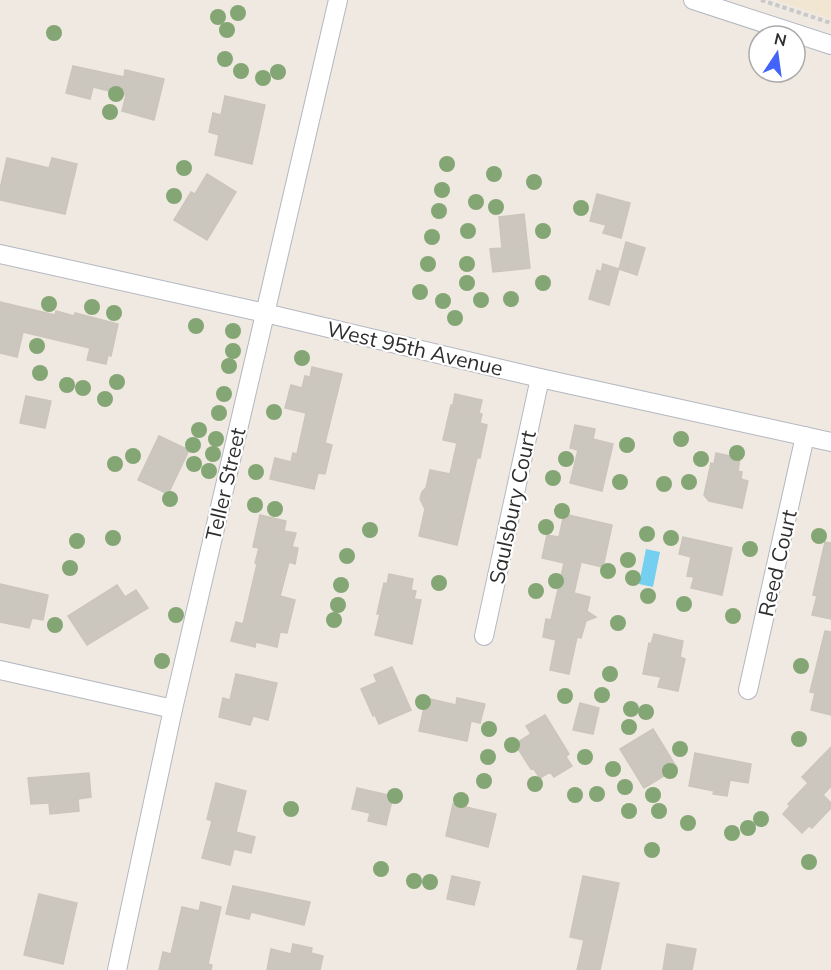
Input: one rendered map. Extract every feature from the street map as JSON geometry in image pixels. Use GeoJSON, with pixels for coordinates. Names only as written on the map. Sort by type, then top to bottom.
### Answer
{"type":"FeatureCollection","features":[{"type":"Feature","properties":{"kind":"street","name":"Teller Street"},"geometry":{"type":"LineString","coordinates":[[117,970],[173,709],[338,0]]}},
{"type":"Feature","properties":{"kind":"street"},"geometry":{"type":"LineString","coordinates":[[693,0],[831,45]]}},
{"type":"Feature","properties":{"kind":"street","name":"West 95th Avenue"},"geometry":{"type":"LineString","coordinates":[[0,254],[831,442]]}},
{"type":"Feature","properties":{"kind":"street","name":"Saulsbury Court"},"geometry":{"type":"LineString","coordinates":[[484,636],[540,378]]}},
{"type":"Feature","properties":{"kind":"street","name":"Reed Court"},"geometry":{"type":"LineString","coordinates":[[748,690],[805,436]]}},
{"type":"Feature","properties":{"kind":"street"},"geometry":{"type":"LineString","coordinates":[[0,670],[173,709]]}},
{"type":"Feature","properties":{"kind":"path"},"geometry":{"type":"LineString","coordinates":[[761,0],[831,23]]}},
{"type":"Feature","properties":{"kind":"shaded area"},"geometry":{"type":"Polygon","coordinates":[[[776,0],[831,0],[831,19],[776,0]]]}},
{"type":"Feature","properties":{"kind":"water"},"geometry":{"type":"Polygon","coordinates":[[[646,549],[660,552],[653,587],[639,584],[646,549]]]}},
{"type":"Feature","properties":{"kind":"building"},"geometry":{"type":"Polygon","coordinates":[[[73,66],[124,77],[125,70],[164,79],[154,120],[122,111],[126,95],[93,87],[90,99],[66,93],[73,66]]]}},
{"type":"Feature","properties":{"kind":"building"},"geometry":{"type":"Polygon","coordinates":[[[225,96],[265,105],[252,164],[215,155],[219,135],[209,132],[213,113],[221,115],[225,96]]]}},
{"type":"Feature","properties":{"kind":"building"},"geometry":{"type":"Polygon","coordinates":[[[7,158],[49,168],[52,158],[77,164],[65,214],[0,200],[0,189],[7,158]]]}},
{"type":"Feature","properties":{"kind":"building"},"geometry":{"type":"Polygon","coordinates":[[[207,174],[236,192],[207,240],[174,220],[191,192],[195,194],[207,174]]]}},
{"type":"Feature","properties":{"kind":"building"},"geometry":{"type":"Polygon","coordinates":[[[597,194],[630,203],[621,238],[603,233],[606,225],[590,221],[597,194]]]}},
{"type":"Feature","properties":{"kind":"building"},"geometry":{"type":"Polygon","coordinates":[[[524,214],[530,268],[493,272],[490,249],[502,248],[499,217],[524,214]]]}},
{"type":"Feature","properties":{"kind":"building"},"geometry":{"type":"Polygon","coordinates":[[[626,242],[645,248],[637,275],[619,269],[626,242]]]}},
{"type":"Feature","properties":{"kind":"building"},"geometry":{"type":"Polygon","coordinates":[[[603,264],[619,269],[609,305],[589,299],[597,270],[601,272],[603,264]]]}},
{"type":"Feature","properties":{"kind":"building"},"geometry":{"type":"Polygon","coordinates":[[[0,302],[55,315],[56,311],[74,316],[75,313],[118,324],[111,356],[108,355],[106,364],[87,360],[90,348],[23,332],[17,357],[0,353],[0,302]]]}},
{"type":"Feature","properties":{"kind":"building"},"geometry":{"type":"Polygon","coordinates":[[[312,367],[342,374],[325,443],[332,445],[325,474],[318,473],[314,489],[270,479],[275,458],[291,462],[293,453],[297,454],[306,413],[285,408],[291,385],[302,388],[305,376],[310,377],[312,367]]]}},
{"type":"Feature","properties":{"kind":"building"},"geometry":{"type":"Polygon","coordinates":[[[455,394],[482,400],[479,413],[482,414],[480,423],[487,425],[457,545],[419,536],[425,509],[420,499],[426,488],[430,470],[450,474],[457,443],[443,440],[455,394]]]}},
{"type":"Feature","properties":{"kind":"building"},"geometry":{"type":"Polygon","coordinates":[[[26,396],[51,401],[45,428],[20,423],[26,396]]]}},
{"type":"Feature","properties":{"kind":"building"},"geometry":{"type":"Polygon","coordinates":[[[575,425],[595,429],[593,439],[613,444],[602,491],[570,483],[578,450],[570,448],[575,425]]]}},
{"type":"Feature","properties":{"kind":"building"},"geometry":{"type":"Polygon","coordinates":[[[159,436],[189,450],[168,494],[138,480],[159,436]]]}},
{"type":"Feature","properties":{"kind":"building"},"geometry":{"type":"Polygon","coordinates":[[[716,453],[740,458],[738,471],[742,472],[741,479],[748,481],[742,508],[709,501],[704,495],[711,463],[714,464],[716,453]]]}},
{"type":"Feature","properties":{"kind":"building"},"geometry":{"type":"Polygon","coordinates":[[[564,514],[612,525],[603,567],[581,562],[574,593],[590,597],[587,611],[596,617],[586,621],[581,638],[577,637],[569,674],[550,670],[556,640],[543,637],[546,619],[551,620],[564,563],[542,558],[547,535],[559,537],[564,514]]]}},
{"type":"Feature","properties":{"kind":"building"},"geometry":{"type":"Polygon","coordinates":[[[260,515],[286,521],[284,531],[296,533],[292,547],[298,548],[295,564],[289,562],[280,596],[295,600],[287,633],[280,632],[277,647],[256,642],[255,647],[231,641],[236,622],[243,624],[257,564],[255,563],[259,548],[253,547],[260,515]]]}},
{"type":"Feature","properties":{"kind":"building"},"geometry":{"type":"Polygon","coordinates":[[[683,537],[732,548],[722,595],[691,588],[694,577],[687,576],[691,557],[679,554],[683,537]]]}},
{"type":"Feature","properties":{"kind":"building"},"geometry":{"type":"Polygon","coordinates":[[[825,542],[831,543],[831,619],[812,615],[817,596],[813,595],[825,542]]]}},
{"type":"Feature","properties":{"kind":"building"},"geometry":{"type":"Polygon","coordinates":[[[389,574],[413,579],[411,590],[416,591],[414,599],[421,600],[412,644],[375,635],[384,583],[387,584],[389,574]]]}},
{"type":"Feature","properties":{"kind":"building"},"geometry":{"type":"Polygon","coordinates":[[[0,584],[48,595],[43,620],[32,618],[29,628],[0,622],[0,584]]]}},
{"type":"Feature","properties":{"kind":"building"},"geometry":{"type":"Polygon","coordinates":[[[117,585],[125,597],[136,590],[148,608],[87,645],[68,616],[117,585]]]}},
{"type":"Feature","properties":{"kind":"building"},"geometry":{"type":"Polygon","coordinates":[[[825,631],[831,632],[831,715],[811,710],[815,693],[810,692],[825,631]]]}},
{"type":"Feature","properties":{"kind":"building"},"geometry":{"type":"Polygon","coordinates":[[[654,634],[683,641],[680,657],[685,659],[678,691],[658,687],[661,677],[643,674],[649,643],[651,644],[654,634]]]}},
{"type":"Feature","properties":{"kind":"building"},"geometry":{"type":"Polygon","coordinates":[[[392,667],[411,710],[379,724],[361,689],[377,682],[374,675],[392,667]]]}},
{"type":"Feature","properties":{"kind":"building"},"geometry":{"type":"Polygon","coordinates":[[[236,674],[277,683],[268,720],[253,716],[250,725],[219,717],[223,698],[230,700],[236,674]]]}},
{"type":"Feature","properties":{"kind":"building"},"geometry":{"type":"Polygon","coordinates":[[[426,698],[456,705],[457,698],[485,704],[480,723],[471,721],[467,741],[419,731],[426,698]]]}},
{"type":"Feature","properties":{"kind":"building"},"geometry":{"type":"Polygon","coordinates":[[[580,703],[599,708],[593,734],[573,730],[580,703]]]}},
{"type":"Feature","properties":{"kind":"building"},"geometry":{"type":"Polygon","coordinates":[[[545,715],[569,754],[566,757],[572,766],[554,777],[550,772],[540,778],[533,768],[531,769],[515,744],[531,734],[526,726],[545,715]]]}},
{"type":"Feature","properties":{"kind":"building"},"geometry":{"type":"Polygon","coordinates":[[[653,729],[677,768],[644,788],[620,749],[653,729]]]}},
{"type":"Feature","properties":{"kind":"building"},"geometry":{"type":"Polygon","coordinates":[[[831,747],[831,786],[823,795],[831,803],[831,808],[812,828],[809,826],[802,833],[783,814],[790,806],[788,804],[808,783],[802,777],[831,747]]]}},
{"type":"Feature","properties":{"kind":"building"},"geometry":{"type":"Polygon","coordinates":[[[695,753],[751,764],[748,783],[730,780],[727,796],[689,786],[695,753]]]}},
{"type":"Feature","properties":{"kind":"building"},"geometry":{"type":"Polygon","coordinates":[[[89,773],[91,797],[78,799],[79,811],[50,814],[49,803],[31,804],[28,778],[89,773]]]}},
{"type":"Feature","properties":{"kind":"building"},"geometry":{"type":"Polygon","coordinates":[[[216,783],[246,791],[236,832],[255,837],[251,853],[234,849],[230,865],[202,858],[212,821],[207,819],[216,783]]]}},
{"type":"Feature","properties":{"kind":"building"},"geometry":{"type":"Polygon","coordinates":[[[357,788],[393,796],[386,825],[368,821],[370,813],[352,809],[357,788]]]}},
{"type":"Feature","properties":{"kind":"building"},"geometry":{"type":"Polygon","coordinates":[[[453,804],[496,814],[488,847],[446,836],[453,804]]]}},
{"type":"Feature","properties":{"kind":"building"},"geometry":{"type":"Polygon","coordinates":[[[452,876],[480,882],[474,905],[447,899],[452,876]]]}},
{"type":"Feature","properties":{"kind":"building"},"geometry":{"type":"Polygon","coordinates":[[[583,876],[619,883],[600,970],[577,970],[584,940],[570,937],[583,876]]]}},
{"type":"Feature","properties":{"kind":"building"},"geometry":{"type":"Polygon","coordinates":[[[233,886],[310,902],[304,925],[251,912],[249,919],[226,914],[233,886]]]}},
{"type":"Feature","properties":{"kind":"building"},"geometry":{"type":"Polygon","coordinates":[[[39,894],[77,903],[63,964],[24,955],[39,894]]]}},
{"type":"Feature","properties":{"kind":"building"},"geometry":{"type":"Polygon","coordinates":[[[201,902],[221,907],[208,964],[212,965],[211,970],[159,970],[163,952],[171,954],[182,907],[199,911],[201,902]]]}},
{"type":"Feature","properties":{"kind":"building"},"geometry":{"type":"Polygon","coordinates":[[[293,944],[312,948],[311,953],[323,956],[320,970],[267,970],[271,949],[291,954],[293,944]]]}},
{"type":"Feature","properties":{"kind":"building"},"geometry":{"type":"Polygon","coordinates":[[[667,944],[696,949],[692,970],[663,970],[667,944]]]}}]}
